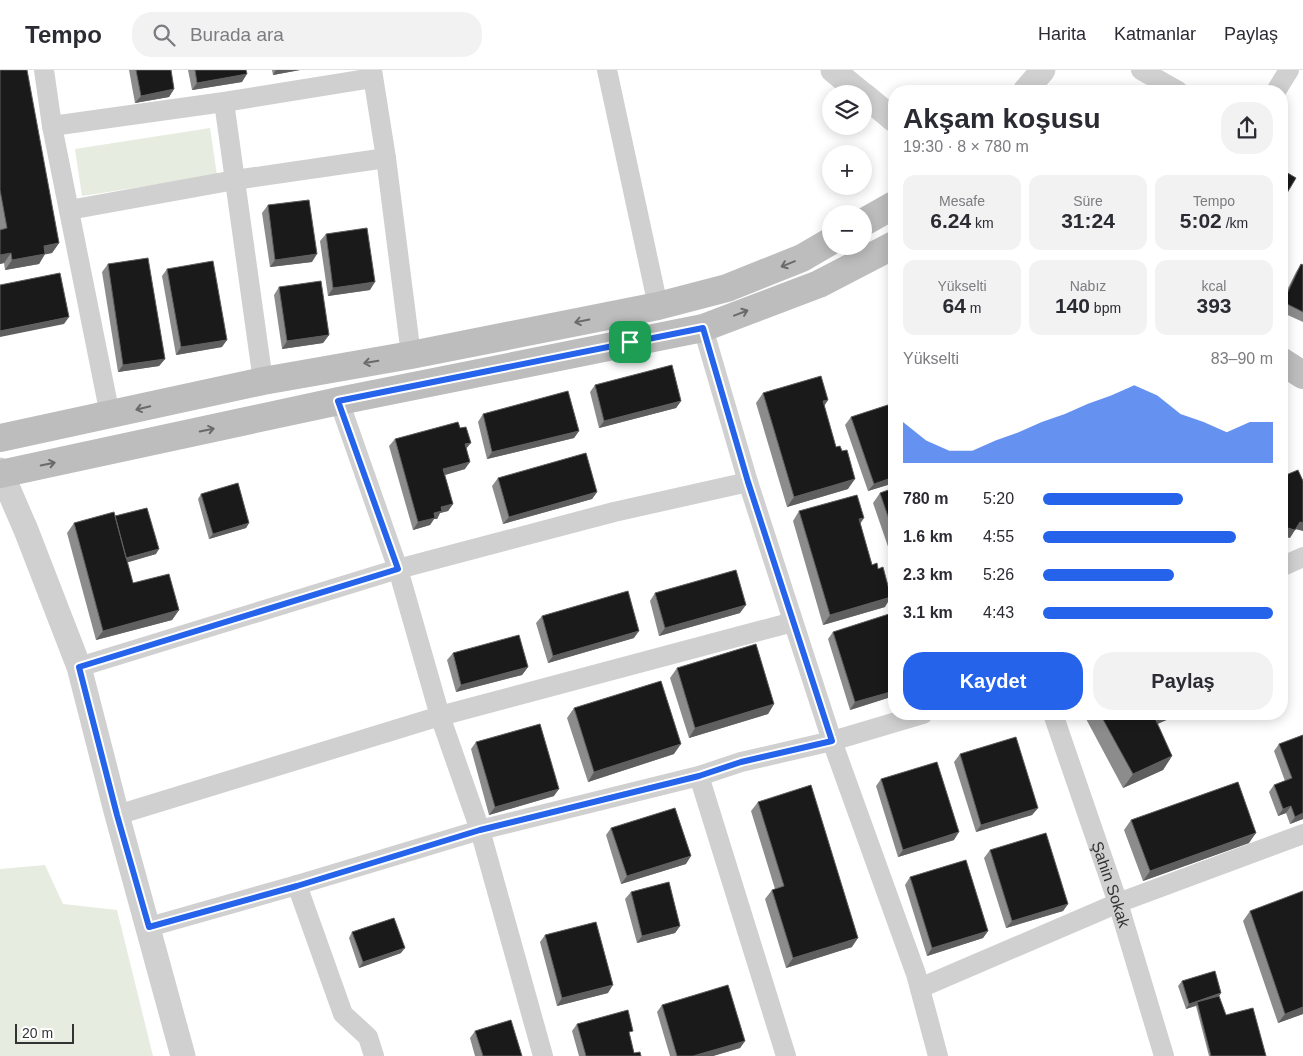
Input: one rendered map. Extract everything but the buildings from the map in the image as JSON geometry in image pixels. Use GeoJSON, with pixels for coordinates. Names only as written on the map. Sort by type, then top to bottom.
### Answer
{"type":"FeatureCollection","features":[{"type":"Feature","properties":{"kind":"main road"},"geometry":{"type":"LineString","coordinates":[[872,217],[888,208]]}},
{"type":"Feature","properties":{"kind":"main road"},"geometry":{"type":"LineString","coordinates":[[0,438],[263,381],[412,355],[658,306],[727,288],[802,258],[822,246]]}},
{"type":"Feature","properties":{"kind":"main road"},"geometry":{"type":"LineString","coordinates":[[1,473],[338,401],[703,328],[819,284],[888,251]]}},
{"type":"Feature","properties":{"kind":"main road"},"geometry":{"type":"LineString","coordinates":[[1288,366],[1303,375]]}},
{"type":"Feature","properties":{"kind":"street"},"geometry":{"type":"LineString","coordinates":[[44,70],[52,126],[110,415]]}},
{"type":"Feature","properties":{"kind":"street"},"geometry":{"type":"LineString","coordinates":[[607,70],[658,306]]}},
{"type":"Feature","properties":{"kind":"street"},"geometry":{"type":"LineString","coordinates":[[833,70],[852,85]]}},
{"type":"Feature","properties":{"kind":"street"},"geometry":{"type":"LineString","coordinates":[[1030,85],[1043,70]]}},
{"type":"Feature","properties":{"kind":"street"},"geometry":{"type":"LineString","coordinates":[[1142,70],[1168,85]]}},
{"type":"Feature","properties":{"kind":"street"},"geometry":{"type":"LineString","coordinates":[[1280,85],[1289,70]]}},
{"type":"Feature","properties":{"kind":"street"},"geometry":{"type":"LineString","coordinates":[[52,126],[224,102],[372,74],[386,158],[412,355]]}},
{"type":"Feature","properties":{"kind":"street"},"geometry":{"type":"LineString","coordinates":[[224,102],[263,381]]}},
{"type":"Feature","properties":{"kind":"street"},"geometry":{"type":"LineString","coordinates":[[872,102],[888,115]]}},
{"type":"Feature","properties":{"kind":"street"},"geometry":{"type":"LineString","coordinates":[[69,210],[235,180],[386,158]]}},
{"type":"Feature","properties":{"kind":"street"},"geometry":{"type":"LineString","coordinates":[[703,328],[748,482],[793,622],[832,741],[916,974],[938,1056]]}},
{"type":"Feature","properties":{"kind":"street"},"geometry":{"type":"LineString","coordinates":[[338,401],[398,569],[440,716],[480,830],[543,1056]]}},
{"type":"Feature","properties":{"kind":"street"},"geometry":{"type":"LineString","coordinates":[[1,473],[26,530],[79,667],[117,815],[183,1056]]}},
{"type":"Feature","properties":{"kind":"street"},"geometry":{"type":"LineString","coordinates":[[79,667],[398,569],[614,512],[748,482]]}},
{"type":"Feature","properties":{"kind":"street"},"geometry":{"type":"LineString","coordinates":[[117,815],[440,716],[793,622]]}},
{"type":"Feature","properties":{"kind":"street"},"geometry":{"type":"LineString","coordinates":[[149,927],[297,886],[480,830],[699,776],[741,762],[832,741],[903,720]]}},
{"type":"Feature","properties":{"kind":"street","name":"Şahin Sokak"},"geometry":{"type":"LineString","coordinates":[[1055,720],[1118,903],[1164,1056]]}},
{"type":"Feature","properties":{"kind":"street"},"geometry":{"type":"LineString","coordinates":[[699,776],[786,1056]]}},
{"type":"Feature","properties":{"kind":"street"},"geometry":{"type":"LineString","coordinates":[[920,988],[1118,903],[1303,834]]}},
{"type":"Feature","properties":{"kind":"street"},"geometry":{"type":"LineString","coordinates":[[297,886],[343,1014],[368,1037],[374,1056]]}},
{"type":"Feature","properties":{"kind":"shaded area"},"geometry":{"type":"Polygon","coordinates":[[[210,128],[217,175],[82,196],[75,149],[210,128]]]}},
{"type":"Feature","properties":{"kind":"shaded area"},"geometry":{"type":"Polygon","coordinates":[[[45,865],[63,904],[117,910],[153,1056],[0,1056],[0,869],[45,865]]]}},
{"type":"Feature","properties":{"kind":"route"},"geometry":{"type":"LineString","coordinates":[[703,328],[748,482],[832,741],[741,762],[699,776],[480,830],[297,886],[149,927],[117,815],[79,667],[398,569],[338,401],[630,342],[703,328]]}}]}
